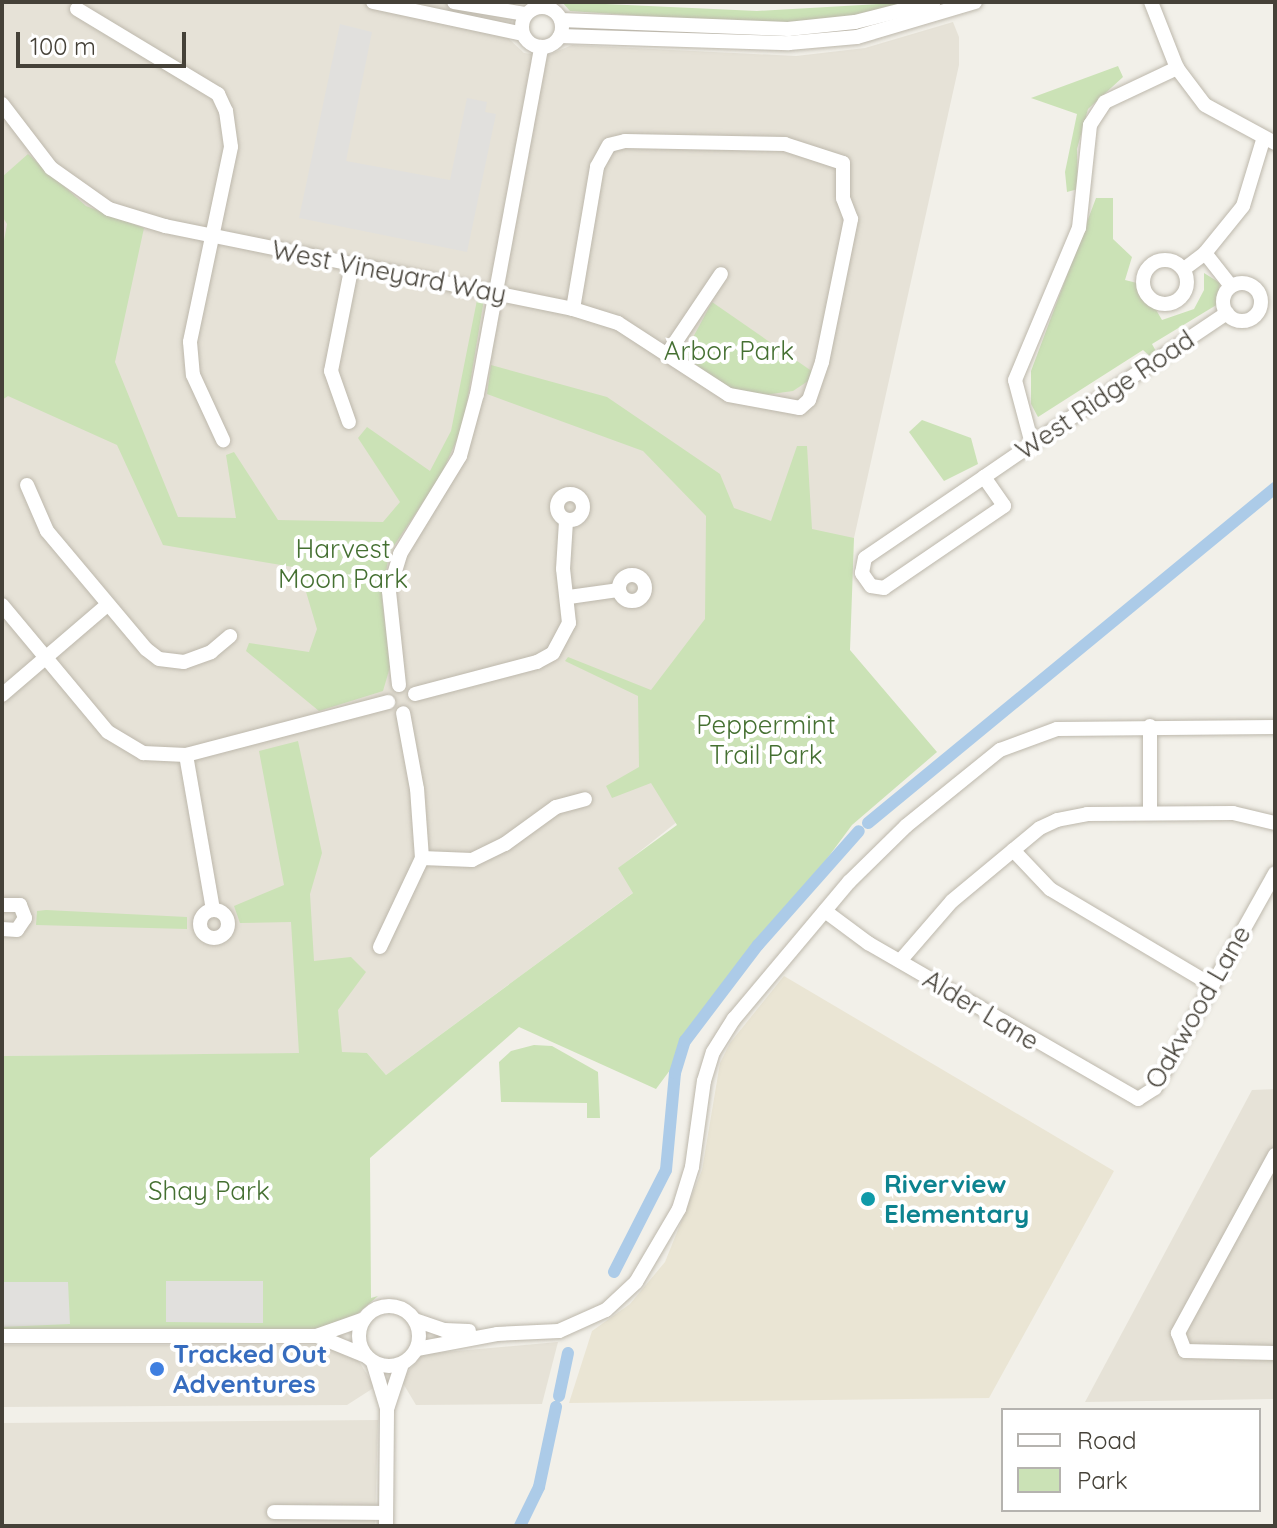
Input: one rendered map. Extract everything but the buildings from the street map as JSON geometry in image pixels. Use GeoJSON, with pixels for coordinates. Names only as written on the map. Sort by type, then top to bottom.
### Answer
{"type":"FeatureCollection","features":[{"type":"Feature","properties":{"kind":"street"},"geometry":{"type":"LineString","coordinates":[[373,2],[523,34],[541,47]]}},
{"type":"Feature","properties":{"kind":"street"},"geometry":{"type":"LineString","coordinates":[[454,2],[526,14],[545,4],[561,20],[788,29],[855,22],[934,2]]}},
{"type":"Feature","properties":{"kind":"street"},"geometry":{"type":"LineString","coordinates":[[2,605],[108,732],[132,749],[153,755],[186,755],[388,702],[399,685],[389,591],[400,554],[460,456],[495,294],[541,47],[560,36],[789,43],[857,37],[975,2]]}},
{"type":"Feature","properties":{"kind":"street"},"geometry":{"type":"LineString","coordinates":[[1151,2],[1177,68],[1205,105],[1269,142],[1243,206],[1205,253],[1184,269]]}},
{"type":"Feature","properties":{"kind":"street"},"geometry":{"type":"LineString","coordinates":[[77,9],[218,94],[232,129],[190,356],[223,440]]}},
{"type":"Feature","properties":{"kind":"street"},"geometry":{"type":"LineString","coordinates":[[523,34],[526,14]]}},
{"type":"Feature","properties":{"kind":"street"},"geometry":{"type":"LineString","coordinates":[[560,36],[561,20]]}},
{"type":"Feature","properties":{"kind":"street"},"geometry":{"type":"LineString","coordinates":[[1032,444],[1015,380],[1079,228],[1090,125],[1105,102],[1177,68]]}},
{"type":"Feature","properties":{"kind":"street","name":"West Vineyard Way"},"geometry":{"type":"LineString","coordinates":[[2,104],[51,168],[92,201],[124,215],[573,309],[618,323],[729,395],[800,408],[809,400],[822,362],[851,219],[843,198],[843,163],[785,144],[625,141],[609,145],[598,161],[573,309]]}},
{"type":"Feature","properties":{"kind":"street","name":"West Ridge Road"},"geometry":{"type":"LineString","coordinates":[[984,477],[1004,506],[884,588],[871,586],[862,573],[865,558],[1032,444],[1227,313],[1247,320],[1261,305],[1253,286],[1231,286],[1205,253]]}},
{"type":"Feature","properties":{"kind":"street"},"geometry":{"type":"LineString","coordinates":[[349,422],[331,371],[352,265]]}},
{"type":"Feature","properties":{"kind":"street"},"geometry":{"type":"LineString","coordinates":[[668,353],[721,274]]}},
{"type":"Feature","properties":{"kind":"street"},"geometry":{"type":"LineString","coordinates":[[1227,313],[1224,299],[1231,286]]}},
{"type":"Feature","properties":{"kind":"street"},"geometry":{"type":"LineString","coordinates":[[27,485],[38,518],[107,605],[159,659],[198,658],[230,636]]}},
{"type":"Feature","properties":{"kind":"street"},"geometry":{"type":"LineString","coordinates":[[399,685],[415,694],[546,658],[566,632],[569,597],[563,569],[566,521]]}},
{"type":"Feature","properties":{"kind":"street"},"geometry":{"type":"LineString","coordinates":[[569,597],[618,590]]}},
{"type":"Feature","properties":{"kind":"street"},"geometry":{"type":"LineString","coordinates":[[2,695],[107,605]]}},
{"type":"Feature","properties":{"kind":"street"},"geometry":{"type":"LineString","coordinates":[[403,713],[414,706],[415,694]]}},
{"type":"Feature","properties":{"kind":"street"},"geometry":{"type":"LineString","coordinates":[[380,947],[422,858],[417,789],[403,713],[388,702]]}},
{"type":"Feature","properties":{"kind":"street"},"geometry":{"type":"LineString","coordinates":[[1150,726],[1150,813]]}},
{"type":"Feature","properties":{"kind":"street"},"geometry":{"type":"LineString","coordinates":[[274,1512],[386,1519],[387,1409],[402,1364],[417,1349],[497,1334],[578,1325],[606,1310],[636,1282],[679,1209],[692,1167],[713,1052],[734,1019],[825,911],[906,826],[1000,750],[1057,729],[1275,727]]}},
{"type":"Feature","properties":{"kind":"street"},"geometry":{"type":"LineString","coordinates":[[186,755],[213,910]]}},
{"type":"Feature","properties":{"kind":"street"},"geometry":{"type":"LineString","coordinates":[[422,858],[472,860],[505,844],[556,807],[585,799]]}},
{"type":"Feature","properties":{"kind":"street"},"geometry":{"type":"LineString","coordinates":[[900,961],[952,901],[1040,828],[1066,817],[1150,813],[1246,814],[1275,823]]}},
{"type":"Feature","properties":{"kind":"street"},"geometry":{"type":"LineString","coordinates":[[1013,850],[1050,889],[1212,985]]}},
{"type":"Feature","properties":{"kind":"street","name":"Oakwood Lane"},"geometry":{"type":"LineString","coordinates":[[1142,1098],[1155,1088],[1275,873]]}},
{"type":"Feature","properties":{"kind":"street"},"geometry":{"type":"LineString","coordinates":[[2,929],[17,930],[25,918],[20,905],[3,899]]}},
{"type":"Feature","properties":{"kind":"street","name":"Alder Lane"},"geometry":{"type":"LineString","coordinates":[[825,911],[900,961],[1124,1095],[1142,1098]]}},
{"type":"Feature","properties":{"kind":"street"},"geometry":{"type":"LineString","coordinates":[[1275,1155],[1183,1323],[1179,1342],[1185,1351],[1275,1353]]}},
{"type":"Feature","properties":{"kind":"street"},"geometry":{"type":"LineString","coordinates":[[2,1336],[316,1336],[364,1319],[387,1305],[403,1309],[415,1320],[444,1330],[497,1334]]}},
{"type":"Feature","properties":{"kind":"street"},"geometry":{"type":"LineString","coordinates":[[364,1319],[359,1337],[387,1409]]}},
{"type":"Feature","properties":{"kind":"street"},"geometry":{"type":"LineString","coordinates":[[415,1320],[417,1349]]}},
{"type":"Feature","properties":{"kind":"street"},"geometry":{"type":"LineString","coordinates":[[316,1336],[369,1359],[402,1364]]}},
{"type":"Feature","properties":{"kind":"shaded area"},"geometry":{"type":"Polygon","coordinates":[[[2,2],[516,2],[508,38],[524,53],[546,56],[572,45],[796,56],[865,48],[953,22],[959,37],[959,65],[854,538],[824,705],[619,868],[634,892],[386,1075],[367,1053],[2,1056],[2,2]]]}},
{"type":"Feature","properties":{"kind":"shaded area"},"geometry":{"type":"Polygon","coordinates":[[[340,24],[372,32],[346,161],[450,180],[467,98],[487,102],[485,112],[496,114],[467,252],[299,218],[340,24]]]}},
{"type":"Feature","properties":{"kind":"shaded area"},"geometry":{"type":"Polygon","coordinates":[[[784,976],[1114,1171],[989,1398],[569,1403],[592,1331],[630,1304],[665,1262],[702,1170],[720,1063],[730,1043],[784,976]]]}},
{"type":"Feature","properties":{"kind":"shaded area"},"geometry":{"type":"Polygon","coordinates":[[[1275,1089],[1275,1399],[1085,1402],[1252,1090],[1275,1089]]]}},
{"type":"Feature","properties":{"kind":"shaded area"},"geometry":{"type":"Polygon","coordinates":[[[166,1281],[263,1281],[263,1323],[166,1322],[166,1281]]]}},
{"type":"Feature","properties":{"kind":"shaded area"},"geometry":{"type":"Polygon","coordinates":[[[2,1282],[68,1282],[70,1324],[2,1327],[2,1282]]]}},
{"type":"Feature","properties":{"kind":"shaded area"},"geometry":{"type":"Polygon","coordinates":[[[558,1342],[542,1404],[416,1405],[401,1380],[423,1354],[558,1342]]]}},
{"type":"Feature","properties":{"kind":"shaded area"},"geometry":{"type":"Polygon","coordinates":[[[2,1345],[323,1345],[358,1360],[375,1387],[347,1405],[2,1407],[2,1345]]]}},
{"type":"Feature","properties":{"kind":"shaded area"},"geometry":{"type":"Polygon","coordinates":[[[378,1420],[375,1526],[2,1526],[2,1423],[378,1420]]]}},
{"type":"Feature","properties":{"kind":"green space"},"geometry":{"type":"Polygon","coordinates":[[[562,2],[757,11],[914,2],[848,17],[762,24],[570,11],[562,2]]]}},
{"type":"Feature","properties":{"kind":"green space"},"geometry":{"type":"Polygon","coordinates":[[[1118,66],[1123,77],[1088,109],[1077,149],[1078,189],[1067,192],[1065,172],[1077,114],[1031,98],[1118,66]]]}},
{"type":"Feature","properties":{"kind":"green space","name":"Harvest Moon Park"},"geometry":{"type":"Polygon","coordinates":[[[28,154],[86,206],[144,228],[115,362],[178,517],[236,518],[226,455],[234,452],[278,520],[383,522],[400,502],[358,438],[367,427],[430,471],[451,431],[478,295],[484,299],[463,426],[440,477],[389,553],[382,598],[390,667],[383,691],[319,711],[246,651],[249,643],[309,652],[317,629],[299,568],[163,545],[117,445],[8,396],[2,400],[2,252],[7,224],[2,216],[2,177],[28,154]]]}},
{"type":"Feature","properties":{"kind":"green space"},"geometry":{"type":"Polygon","coordinates":[[[1096,198],[1113,198],[1113,239],[1132,257],[1125,280],[1141,284],[1162,320],[1194,309],[1204,290],[1204,273],[1220,283],[1218,304],[1152,344],[1158,355],[1152,358],[1143,350],[1038,417],[1031,404],[1031,371],[1096,198]]]}},
{"type":"Feature","properties":{"kind":"green space","name":"Arbor Park"},"geometry":{"type":"Polygon","coordinates":[[[712,302],[813,372],[808,381],[793,391],[756,396],[733,390],[683,356],[712,302]]]}},
{"type":"Feature","properties":{"kind":"green space"},"geometry":{"type":"Polygon","coordinates":[[[491,365],[607,397],[720,474],[734,508],[771,521],[797,446],[807,446],[812,529],[854,538],[850,650],[937,752],[852,825],[656,1089],[519,1027],[370,1158],[371,1298],[378,1296],[356,1315],[330,1327],[299,1330],[2,1330],[2,1056],[299,1053],[291,922],[240,923],[234,906],[284,885],[259,751],[298,741],[322,853],[310,894],[314,961],[351,957],[366,972],[338,1010],[342,1052],[367,1053],[386,1075],[633,893],[618,868],[677,825],[651,783],[612,798],[606,786],[639,767],[638,696],[565,661],[568,657],[651,690],[705,619],[706,516],[643,451],[487,394],[491,365]]]}},
{"type":"Feature","properties":{"kind":"green space"},"geometry":{"type":"Polygon","coordinates":[[[922,420],[971,438],[978,464],[944,481],[909,432],[922,420]]]}},
{"type":"Feature","properties":{"kind":"green space"},"geometry":{"type":"Polygon","coordinates":[[[37,911],[187,917],[187,929],[36,925],[37,911]]]}},
{"type":"Feature","properties":{"kind":"green space"},"geometry":{"type":"Polygon","coordinates":[[[534,1045],[552,1046],[598,1072],[600,1118],[587,1118],[587,1103],[501,1102],[499,1062],[511,1051],[534,1045]]]}},
{"type":"Feature","properties":{"kind":"waterway"},"geometry":{"type":"LineString","coordinates":[[868,823],[1275,488]]}},
{"type":"Feature","properties":{"kind":"waterway"},"geometry":{"type":"LineString","coordinates":[[614,1272],[666,1170],[675,1073],[685,1041],[758,945],[859,831]]}},
{"type":"Feature","properties":{"kind":"waterway"},"geometry":{"type":"LineString","coordinates":[[559,1396],[568,1353]]}},
{"type":"Feature","properties":{"kind":"waterway"},"geometry":{"type":"LineString","coordinates":[[520,1526],[539,1487],[556,1407]]}},
{"type":"Feature","properties":{"kind":"place","name":"Riverview Elementary"},"geometry":{"type":"Point","coordinates":[868,1199]}},
{"type":"Feature","properties":{"kind":"place","name":"Tracked Out Adventures"},"geometry":{"type":"Point","coordinates":[157,1369]}},
{"type":"Feature","properties":{"kind":"park label","name":"Peppermint Trail Park"},"geometry":{"type":"Point","coordinates":[766,740]}},
{"type":"Feature","properties":{"kind":"park label","name":"Shay Park"},"geometry":{"type":"Point","coordinates":[209,1191]}}]}
